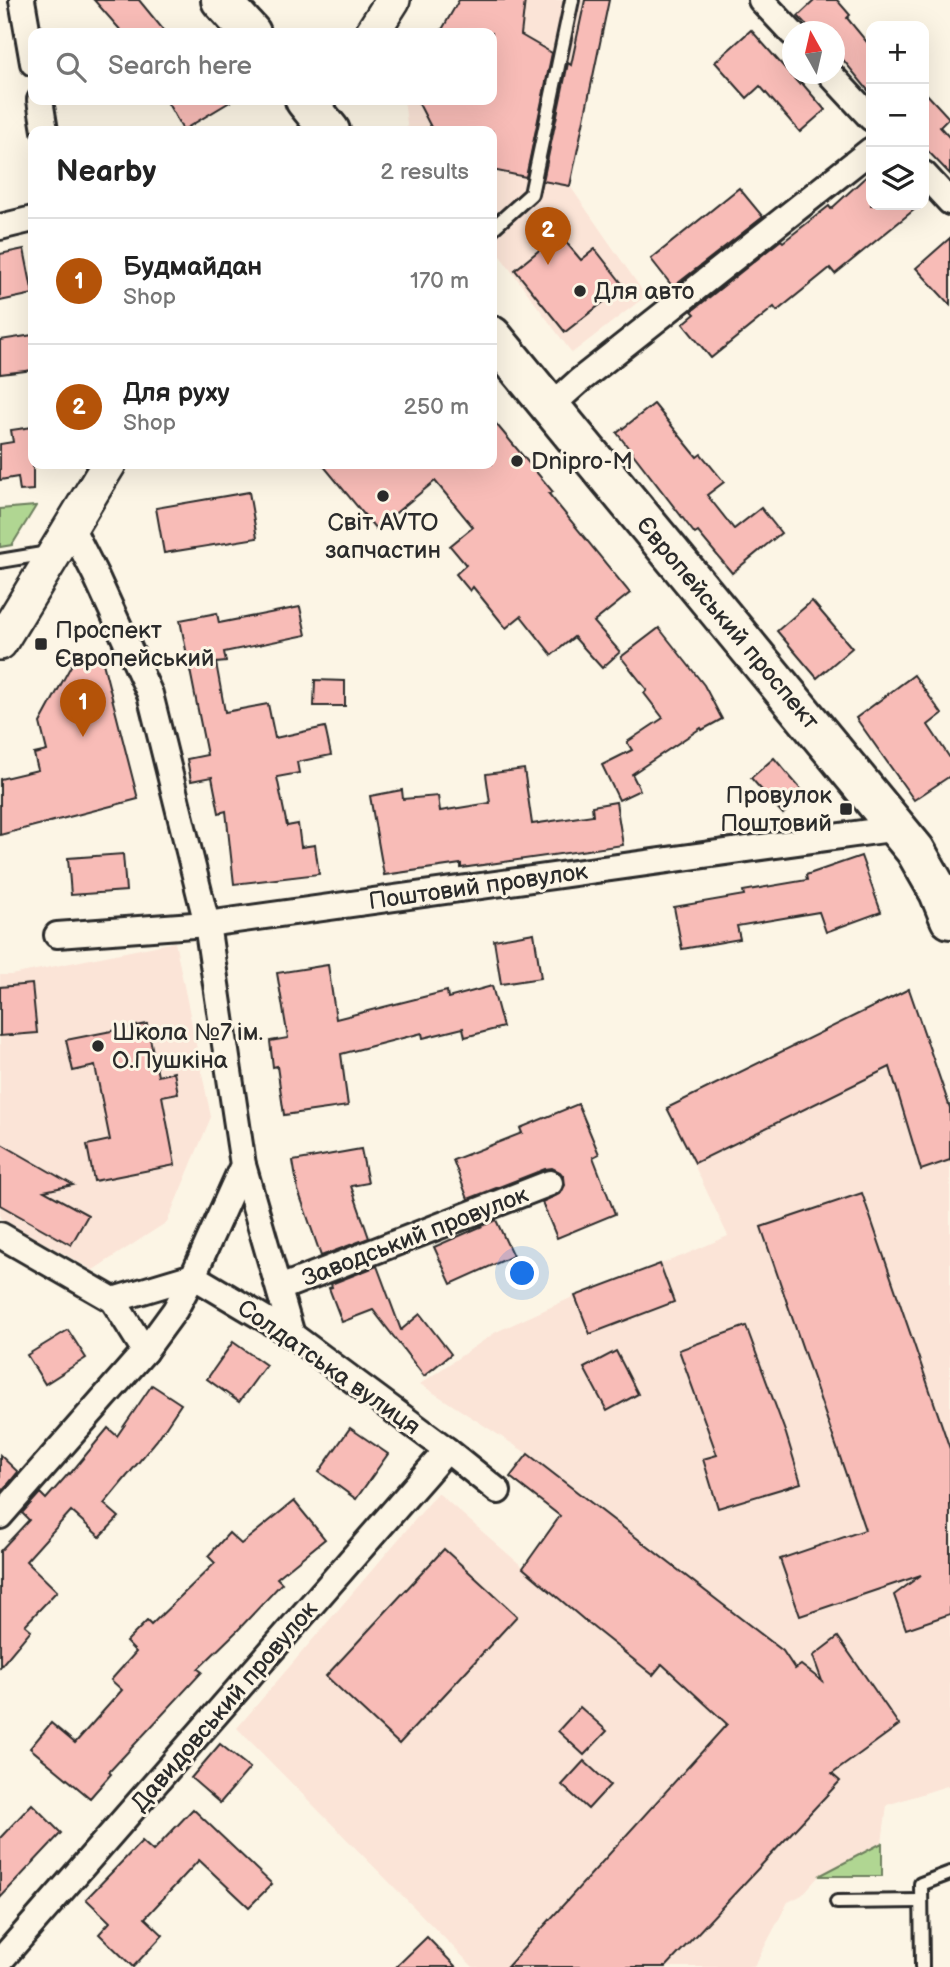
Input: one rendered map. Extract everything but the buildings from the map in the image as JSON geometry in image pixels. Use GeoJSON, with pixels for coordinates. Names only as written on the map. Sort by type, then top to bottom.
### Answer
{"type":"FeatureCollection","features":[{"type":"Feature","properties":{"kind":"main road"},"geometry":{"type":"LineString","coordinates":[[221,0],[246,28]]}},
{"type":"Feature","properties":{"kind":"main road"},"geometry":{"type":"LineString","coordinates":[[375,28],[393,0]]}},
{"type":"Feature","properties":{"kind":"main road","name":"Європейський проспект"},"geometry":{"type":"LineString","coordinates":[[497,342],[898,828],[933,881],[950,919]]}},
{"type":"Feature","properties":{"kind":"main road"},"geometry":{"type":"LineString","coordinates":[[0,643],[106,469]]}},
{"type":"Feature","properties":{"kind":"street"},"geometry":{"type":"LineString","coordinates":[[22,0],[28,34]]}},
{"type":"Feature","properties":{"kind":"street"},"geometry":{"type":"LineString","coordinates":[[761,0],[782,22]]}},
{"type":"Feature","properties":{"kind":"street"},"geometry":{"type":"LineString","coordinates":[[839,84],[866,113]]}},
{"type":"Feature","properties":{"kind":"street"},"geometry":{"type":"LineString","coordinates":[[41,105],[44,126]]}},
{"type":"Feature","properties":{"kind":"street"},"geometry":{"type":"LineString","coordinates":[[550,407],[579,381],[866,154]]}},
{"type":"Feature","properties":{"kind":"street"},"geometry":{"type":"LineString","coordinates":[[929,179],[950,202]]}},
{"type":"Feature","properties":{"kind":"street"},"geometry":{"type":"LineString","coordinates":[[0,227],[28,220]]}},
{"type":"Feature","properties":{"kind":"street"},"geometry":{"type":"LineString","coordinates":[[62,539],[95,574],[150,694],[207,924],[243,1165],[292,1335]]}},
{"type":"Feature","properties":{"kind":"street","name":"Поштовий провулок"},"geometry":{"type":"LineString","coordinates":[[57,935],[207,924],[898,828]]}},
{"type":"Feature","properties":{"kind":"street"},"geometry":{"type":"LineString","coordinates":[[0,1516],[145,1351],[175,1310],[243,1165]]}},
{"type":"Feature","properties":{"kind":"street","name":"Заводський провулок"},"geometry":{"type":"LineString","coordinates":[[280,1288],[550,1183]]}},
{"type":"Feature","properties":{"kind":"street"},"geometry":{"type":"LineString","coordinates":[[0,1235],[113,1300],[145,1351]]}},
{"type":"Feature","properties":{"kind":"street"},"geometry":{"type":"LineString","coordinates":[[113,1300],[193,1276]]}},
{"type":"Feature","properties":{"kind":"street","name":"Солдатська вулиця"},"geometry":{"type":"LineString","coordinates":[[193,1276],[292,1335],[498,1491]]}},
{"type":"Feature","properties":{"kind":"street","name":"Давидовський провулок"},"geometry":{"type":"LineString","coordinates":[[0,1961],[447,1450]]}},
{"type":"Feature","properties":{"kind":"lane"},"geometry":{"type":"LineString","coordinates":[[497,225],[531,194],[572,0]]}},
{"type":"Feature","properties":{"kind":"lane"},"geometry":{"type":"LineString","coordinates":[[0,561],[62,539]]}},
{"type":"Feature","properties":{"kind":"lane"},"geometry":{"type":"LineString","coordinates":[[922,1967],[920,1884],[950,1873]]}},
{"type":"Feature","properties":{"kind":"lane"},"geometry":{"type":"LineString","coordinates":[[837,1902],[921,1901]]}},
{"type":"Feature","properties":{"kind":"shaded area"},"geometry":{"type":"Polygon","coordinates":[[[459,0],[609,0],[570,186],[646,296],[572,353],[497,252],[497,126],[407,126],[405,105],[497,105],[497,28],[443,28],[459,0]]]}},
{"type":"Feature","properties":{"kind":"shaded area","name":"Школа №7 ім. О.Пушкіна"},"geometry":{"type":"Polygon","coordinates":[[[175,942],[211,1117],[167,1222],[93,1270],[0,1218],[0,975],[175,942]]]}},
{"type":"Feature","properties":{"kind":"shaded area"},"geometry":{"type":"Polygon","coordinates":[[[909,989],[950,1108],[950,1785],[887,1805],[882,1843],[819,1876],[802,1895],[788,1902],[754,1967],[473,1967],[237,1728],[438,1493],[523,1567],[562,1518],[510,1477],[528,1454],[420,1384],[496,1332],[575,1296],[728,1236],[667,1108],[909,989]]]}},
{"type":"Feature","properties":{"kind":"green space"},"geometry":{"type":"Polygon","coordinates":[[[36,506],[12,545],[0,547],[0,509],[36,506]]]}},
{"type":"Feature","properties":{"kind":"green space"},"geometry":{"type":"Polygon","coordinates":[[[882,1843],[882,1876],[819,1876],[882,1843]]]}},
{"type":"Feature","properties":{"kind":"place","name":"Для руху"},"geometry":{"type":"Point","coordinates":[548,265]}},
{"type":"Feature","properties":{"kind":"place","name":"Для авто"},"geometry":{"type":"Point","coordinates":[580,291]}},
{"type":"Feature","properties":{"kind":"place","name":"Dnipro-M"},"geometry":{"type":"Point","coordinates":[517,461]}},
{"type":"Feature","properties":{"kind":"place","name":"Світ AVTO запчастин"},"geometry":{"type":"Point","coordinates":[383,496]}},
{"type":"Feature","properties":{"kind":"place","name":"Проспект Європейський"},"geometry":{"type":"Point","coordinates":[41,644]}},
{"type":"Feature","properties":{"kind":"place","name":"Будмайдан"},"geometry":{"type":"Point","coordinates":[83,737]}},
{"type":"Feature","properties":{"kind":"place","name":"Провулок Поштовий"},"geometry":{"type":"Point","coordinates":[846,809]}},
{"type":"Feature","properties":{"kind":"place","name":"Школа №7 ім. О.Пушкіна"},"geometry":{"type":"Point","coordinates":[98,1046]}}]}
